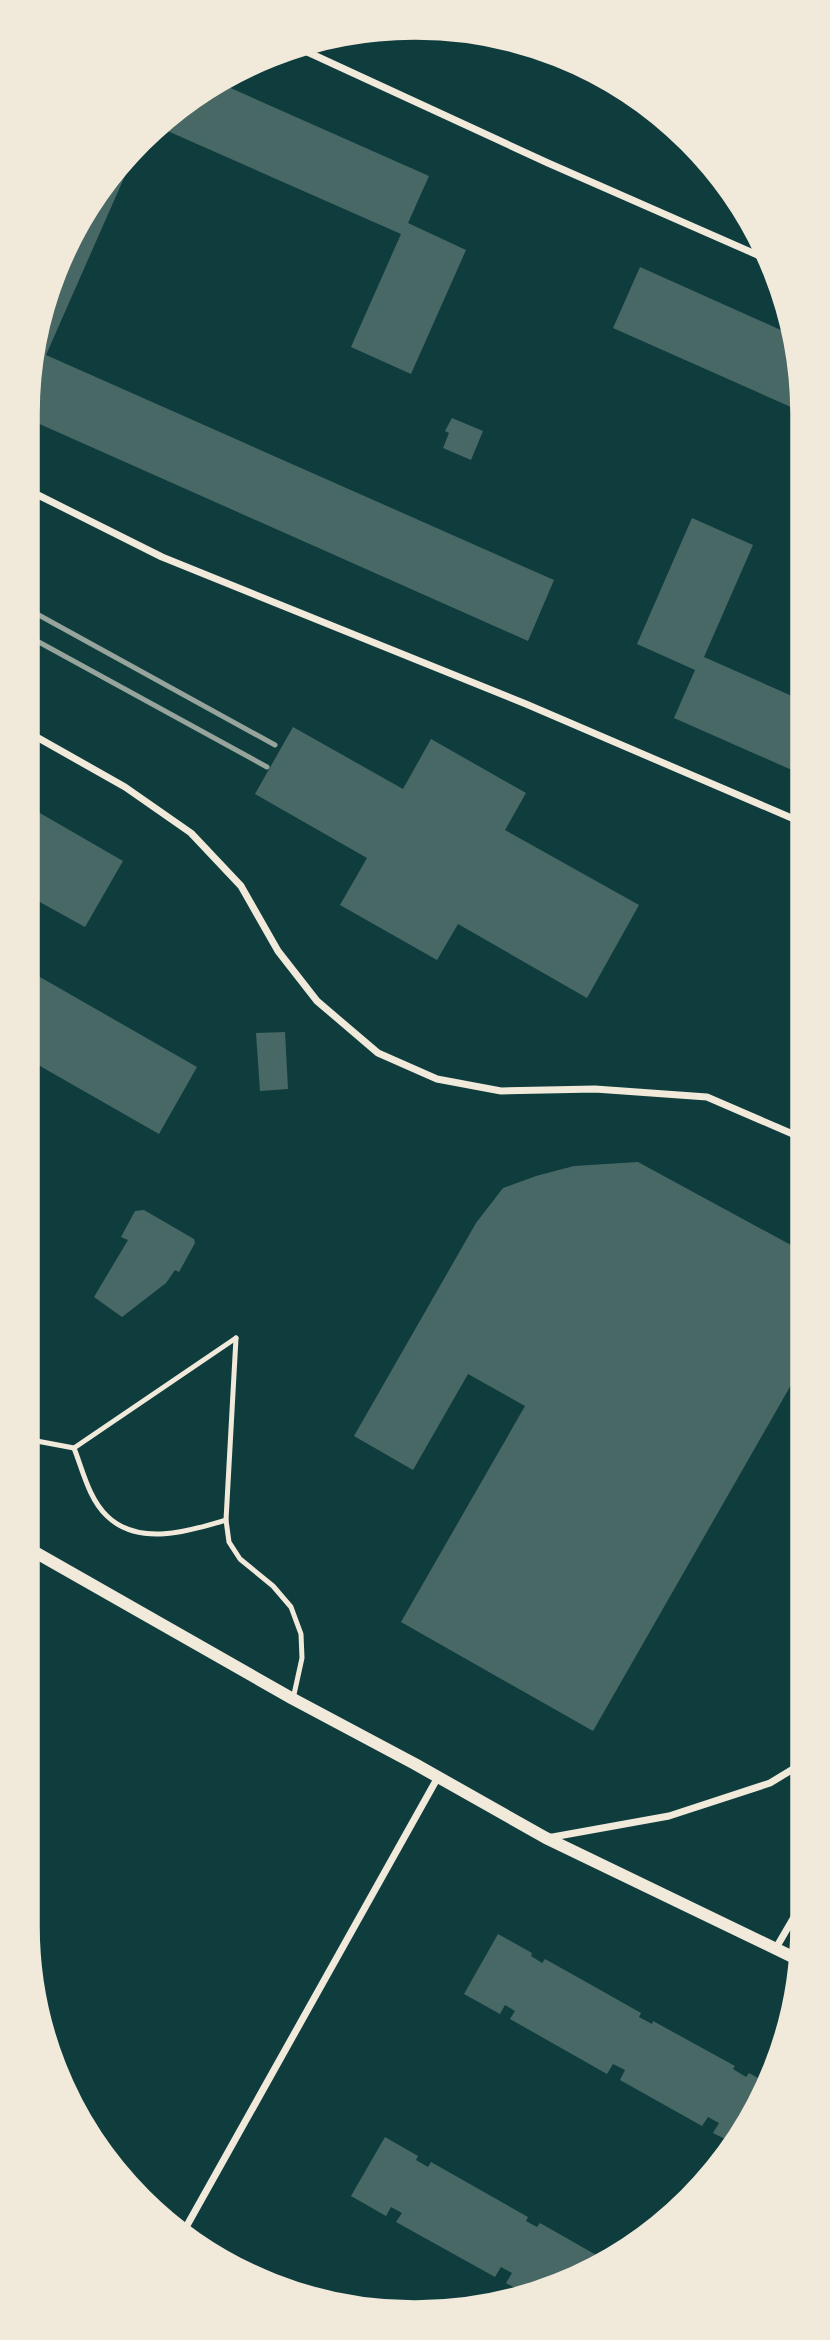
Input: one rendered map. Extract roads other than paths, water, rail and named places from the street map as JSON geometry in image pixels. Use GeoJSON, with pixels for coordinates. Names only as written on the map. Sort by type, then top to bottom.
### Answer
{"type":"FeatureCollection","features":[{"type":"Feature","properties":{"kind":"street"},"geometry":{"type":"LineString","coordinates":[[310,53],[548,163],[756,254]]}},
{"type":"Feature","properties":{"kind":"street"},"geometry":{"type":"LineString","coordinates":[[38,495],[162,557],[526,704],[792,818]]}},
{"type":"Feature","properties":{"kind":"street"},"geometry":{"type":"LineString","coordinates":[[38,738],[125,787],[191,833],[241,886],[278,951],[317,1002],[378,1053],[437,1079],[500,1091],[596,1089],[707,1097],[792,1134]]}},
{"type":"Feature","properties":{"kind":"street"},"geometry":{"type":"LineString","coordinates":[[38,1554],[293,1699],[546,1838],[790,1955]]}},
{"type":"Feature","properties":{"kind":"street"},"geometry":{"type":"LineString","coordinates":[[546,1838],[669,1816],[770,1783],[792,1770]]}},
{"type":"Feature","properties":{"kind":"street"},"geometry":{"type":"LineString","coordinates":[[187,2225],[438,1777]]}},
{"type":"Feature","properties":{"kind":"street"},"geometry":{"type":"LineString","coordinates":[[776,1948],[792,1921]]}},
{"type":"Feature","properties":{"kind":"lane"},"geometry":{"type":"LineString","coordinates":[[38,1441],[74,1448],[236,1338],[226,1520],[229,1542],[240,1559],[273,1586],[291,1607],[300,1634],[302,1658],[293,1699]]}},
{"type":"Feature","properties":{"kind":"lane"},"geometry":{"type":"LineString","coordinates":[[74,1448],[89,1489],[107,1516],[129,1530],[154,1535],[200,1528],[226,1520]]}},
{"type":"Feature","properties":{"kind":"railway"},"geometry":{"type":"LineString","coordinates":[[38,615],[275,745]]}},
{"type":"Feature","properties":{"kind":"railway"},"geometry":{"type":"LineString","coordinates":[[38,642],[267,767]]}}]}
